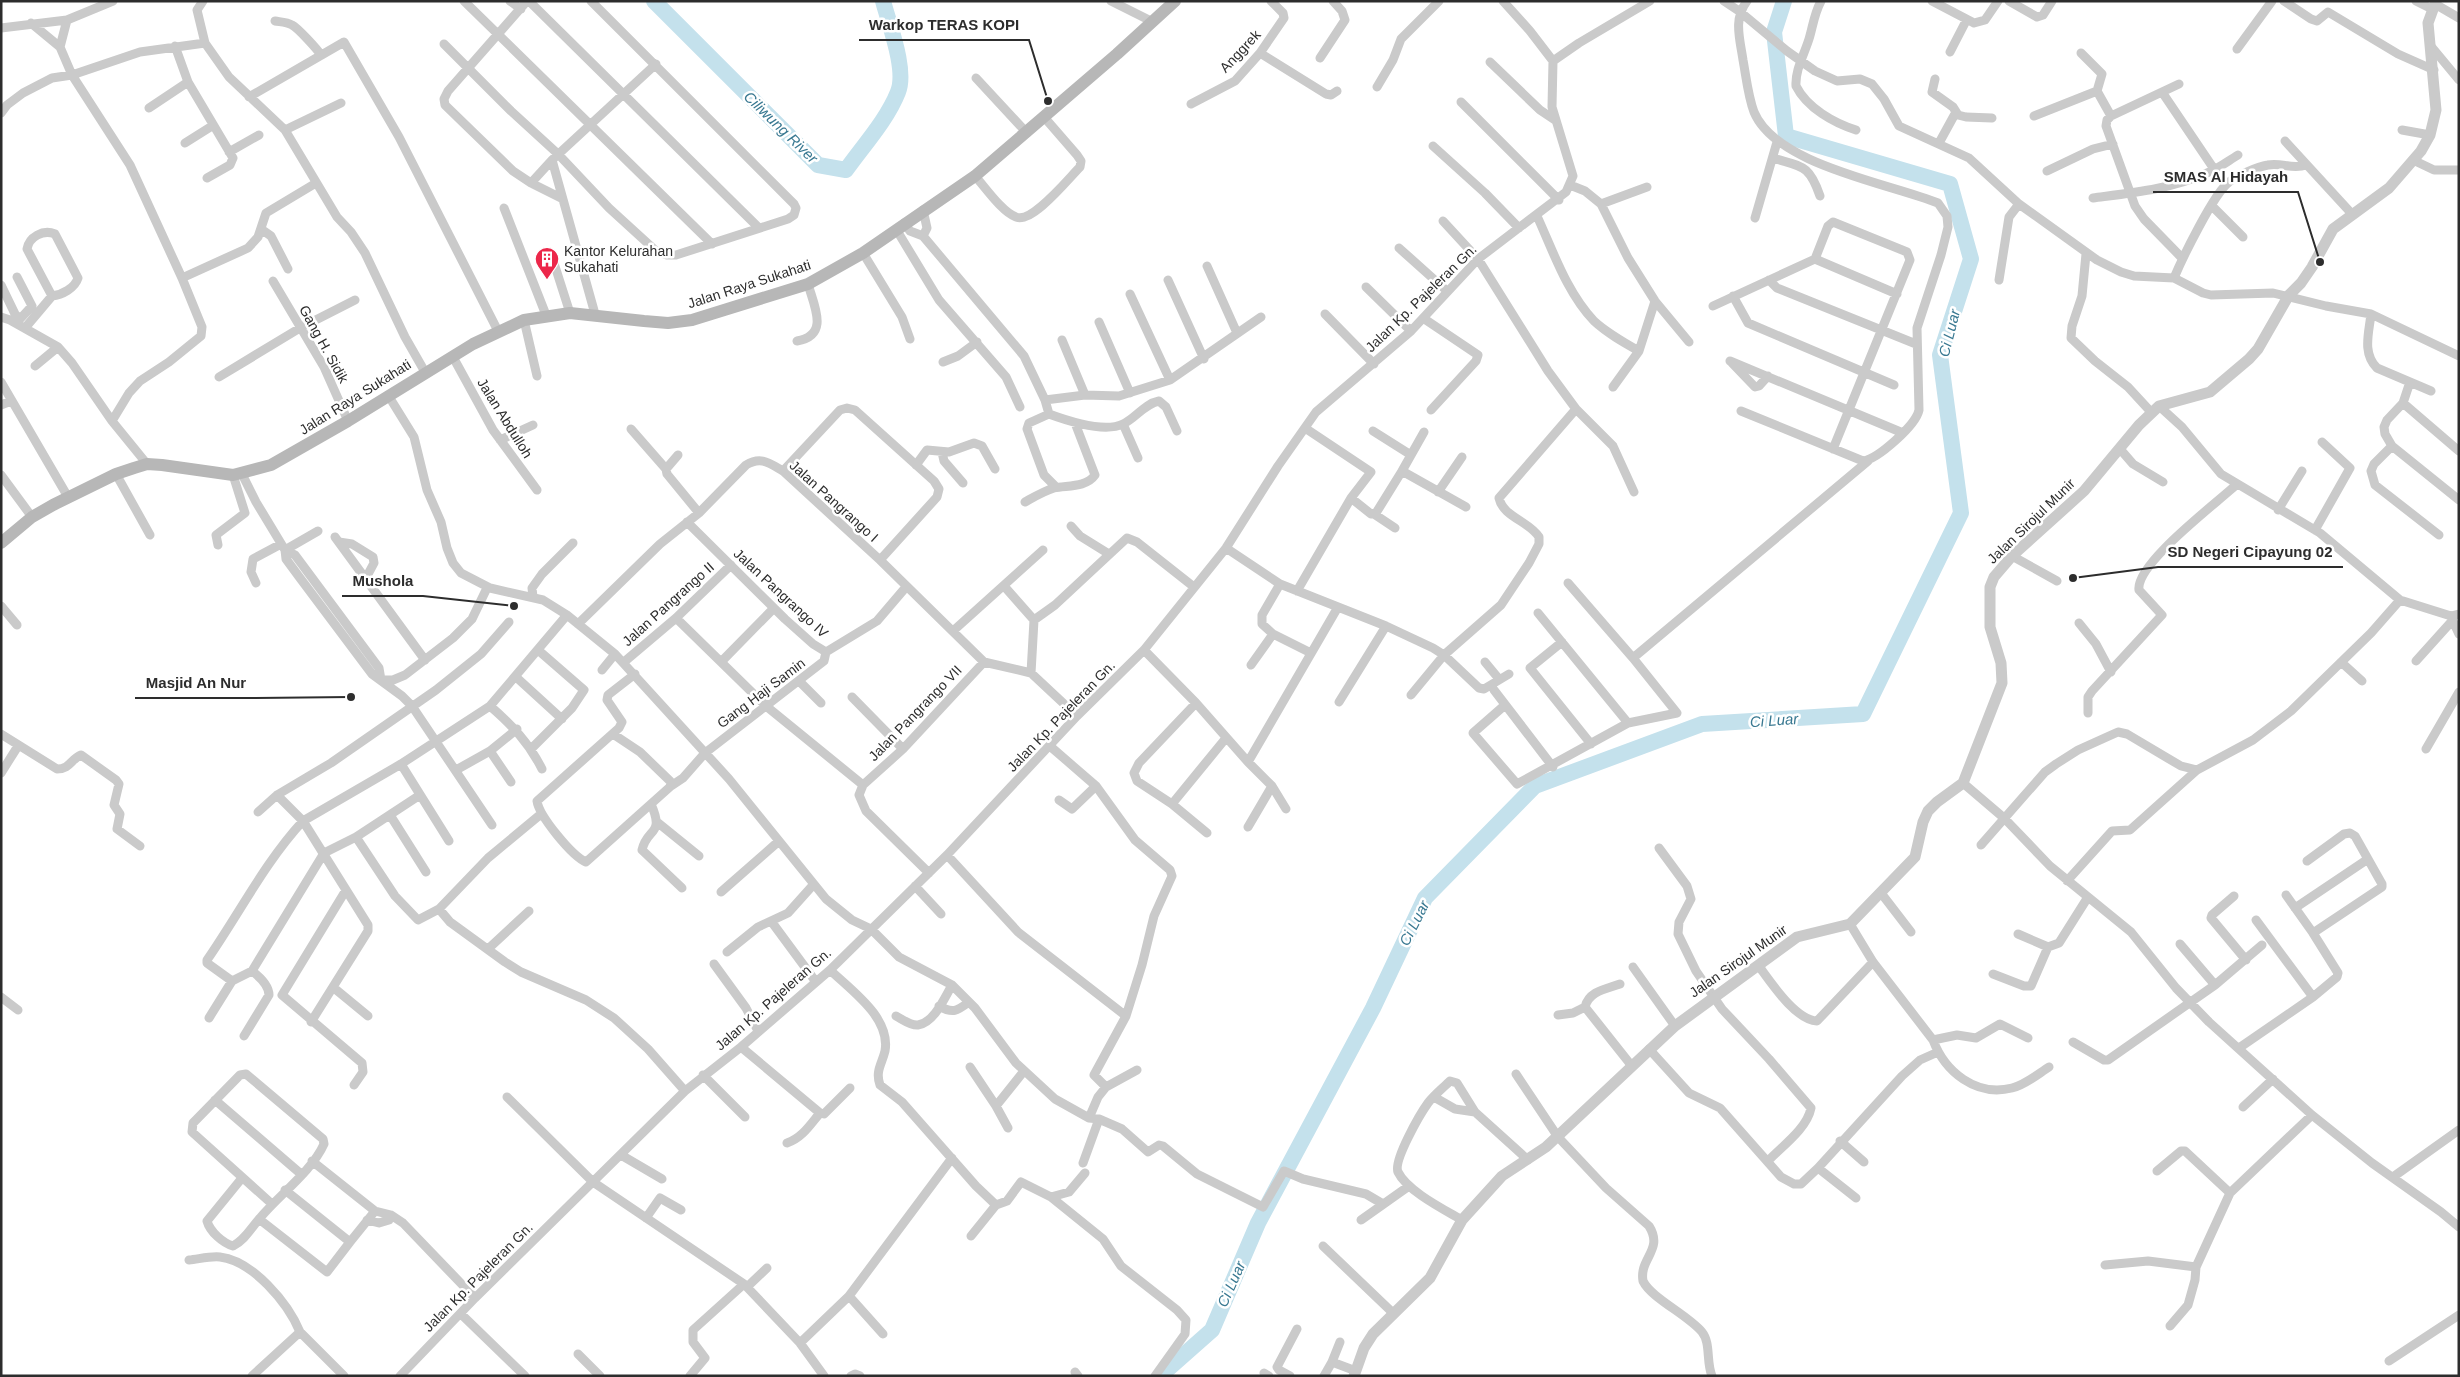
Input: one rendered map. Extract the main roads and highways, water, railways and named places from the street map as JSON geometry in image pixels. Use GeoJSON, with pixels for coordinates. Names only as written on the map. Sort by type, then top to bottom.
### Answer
{"type":"FeatureCollection","features":[{"type":"Feature","properties":{"kind":"main road","name":"Jalan Raya Sukahati"},"geometry":{"type":"LineString","coordinates":[[1,543],[32,517],[68,497],[116,474],[148,464],[180,466],[213,474],[238,474],[271,465],[348,421],[425,372],[498,330],[524,320],[546,315],[570,313],[595,314],[644,321],[692,320],[808,284],[863,253],[975,176],[1175,1]]}},
{"type":"Feature","properties":{"kind":"waterway","name":"Ciliwung River"},"geometry":{"type":"LineString","coordinates":[[654,1],[818,165],[846,170],[888,113],[900,83],[899,60],[883,1]]}},
{"type":"Feature","properties":{"kind":"waterway","name":"Ci Luar"},"geometry":{"type":"LineString","coordinates":[[1160,1376],[1212,1330],[1258,1223],[1373,1008],[1425,898],[1535,786],[1702,724],[1863,714],[1961,513],[1940,355],[1971,259],[1950,184],[1786,136],[1774,32],[1784,1]]}},
{"type":"Feature","properties":{"kind":"place","name":"Warkop TERAS KOPI"},"geometry":{"type":"Point","coordinates":[1048,101]}},
{"type":"Feature","properties":{"kind":"place","name":"SMAS Al Hidayah"},"geometry":{"type":"Point","coordinates":[2320,262]}},
{"type":"Feature","properties":{"kind":"place","name":"Kantor Kelurahan Sukahati"},"geometry":{"type":"Point","coordinates":[547,280]}},
{"type":"Feature","properties":{"kind":"place","name":"SD Negeri Cipayung 02"},"geometry":{"type":"Point","coordinates":[2073,578]}},
{"type":"Feature","properties":{"kind":"place","name":"Mushola"},"geometry":{"type":"Point","coordinates":[514,606]}},
{"type":"Feature","properties":{"kind":"place","name":"Masjid An Nur"},"geometry":{"type":"Point","coordinates":[351,697]}}]}
